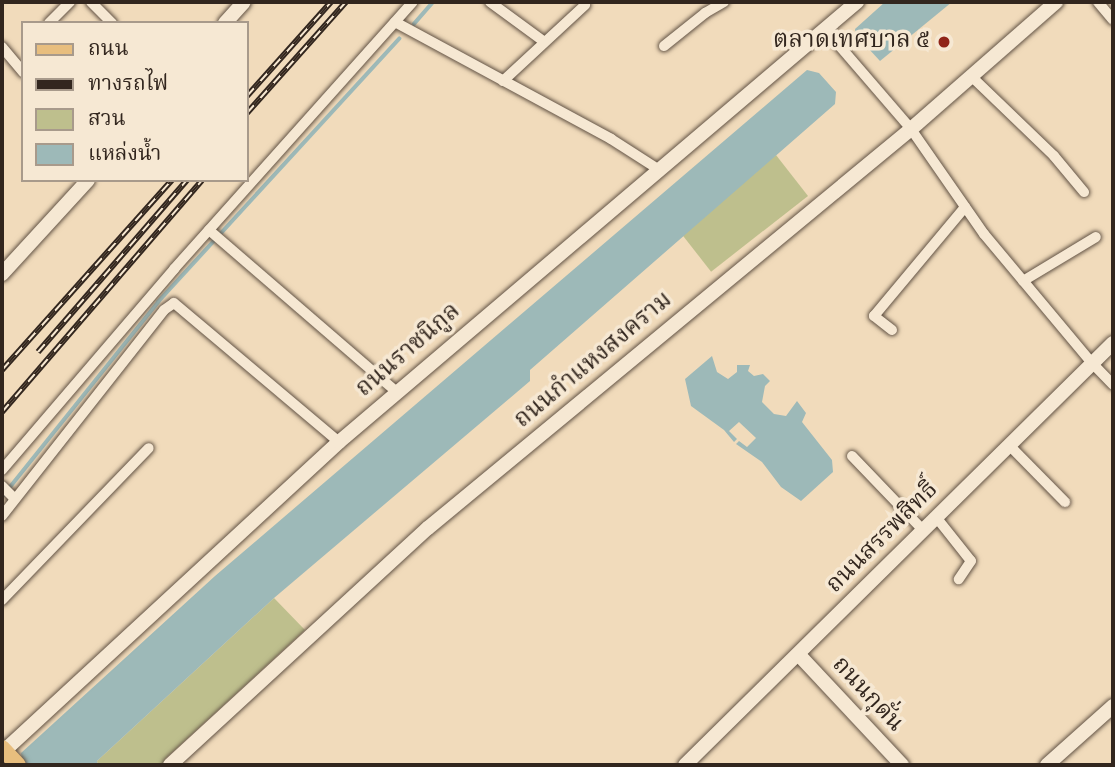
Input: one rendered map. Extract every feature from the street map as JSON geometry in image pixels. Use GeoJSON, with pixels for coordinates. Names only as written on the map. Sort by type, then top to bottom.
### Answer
{"type":"FeatureCollection","features":[{"type":"Feature","properties":{"kind":"main road"},"geometry":{"type":"LineString","coordinates":[[3,749],[18,765]]}},
{"type":"Feature","properties":{"kind":"street"},"geometry":{"type":"LineString","coordinates":[[51,21],[69,2]]}},
{"type":"Feature","properties":{"kind":"street"},"geometry":{"type":"LineString","coordinates":[[91,2],[111,21]]}},
{"type":"Feature","properties":{"kind":"street"},"geometry":{"type":"LineString","coordinates":[[227,21],[244,2]]}},
{"type":"Feature","properties":{"kind":"street"},"geometry":{"type":"LineString","coordinates":[[2,470],[214,234],[413,2]]}},
{"type":"Feature","properties":{"kind":"street"},"geometry":{"type":"LineString","coordinates":[[490,2],[543,41]]}},
{"type":"Feature","properties":{"kind":"street"},"geometry":{"type":"LineString","coordinates":[[664,46],[724,2]]}},
{"type":"Feature","properties":{"kind":"street","name":"ถนนราชนิกูล"},"geometry":{"type":"LineString","coordinates":[[3,749],[339,442],[857,2]]}},
{"type":"Feature","properties":{"kind":"street","name":"ถนนกำแหงสงคราม"},"geometry":{"type":"LineString","coordinates":[[170,765],[428,528],[911,129],[1056,2]]}},
{"type":"Feature","properties":{"kind":"street"},"geometry":{"type":"LineString","coordinates":[[1098,2],[1113,20]]}},
{"type":"Feature","properties":{"kind":"street"},"geometry":{"type":"LineString","coordinates":[[503,81],[543,41],[585,5]]}},
{"type":"Feature","properties":{"kind":"street"},"geometry":{"type":"LineString","coordinates":[[395,22],[611,139],[658,169]]}},
{"type":"Feature","properties":{"kind":"street"},"geometry":{"type":"LineString","coordinates":[[825,30],[911,129],[965,207],[1023,281],[1113,384]]}},
{"type":"Feature","properties":{"kind":"street"},"geometry":{"type":"LineString","coordinates":[[2,47],[21,70]]}},
{"type":"Feature","properties":{"kind":"street"},"geometry":{"type":"LineString","coordinates":[[13,60],[21,52]]}},
{"type":"Feature","properties":{"kind":"street"},"geometry":{"type":"LineString","coordinates":[[971,76],[1054,156],[1084,192]]}},
{"type":"Feature","properties":{"kind":"street"},"geometry":{"type":"LineString","coordinates":[[2,274],[86,182]]}},
{"type":"Feature","properties":{"kind":"street"},"geometry":{"type":"LineString","coordinates":[[892,330],[874,316],[965,207]]}},
{"type":"Feature","properties":{"kind":"street"},"geometry":{"type":"LineString","coordinates":[[214,234],[397,392]]}},
{"type":"Feature","properties":{"kind":"street"},"geometry":{"type":"LineString","coordinates":[[1023,281],[1096,237]]}},
{"type":"Feature","properties":{"kind":"street"},"geometry":{"type":"LineString","coordinates":[[2,516],[13,497],[155,320],[174,303],[339,442]]}},
{"type":"Feature","properties":{"kind":"street","name":"ถนนสรรพสิทธิ์"},"geometry":{"type":"LineString","coordinates":[[685,765],[1113,342]]}},
{"type":"Feature","properties":{"kind":"street"},"geometry":{"type":"LineString","coordinates":[[1009,445],[1065,502]]}},
{"type":"Feature","properties":{"kind":"street"},"geometry":{"type":"LineString","coordinates":[[2,600],[149,449]]}},
{"type":"Feature","properties":{"kind":"street"},"geometry":{"type":"LineString","coordinates":[[852,456],[923,530]]}},
{"type":"Feature","properties":{"kind":"street"},"geometry":{"type":"LineString","coordinates":[[2,486],[13,497]]}},
{"type":"Feature","properties":{"kind":"street"},"geometry":{"type":"LineString","coordinates":[[936,517],[971,561],[959,579]]}},
{"type":"Feature","properties":{"kind":"street","name":"ถนนกุดั่น"},"geometry":{"type":"LineString","coordinates":[[799,655],[902,765]]}},
{"type":"Feature","properties":{"kind":"street"},"geometry":{"type":"LineString","coordinates":[[1047,765],[1113,706]]}},
{"type":"Feature","properties":{"kind":"green space"},"geometry":{"type":"Polygon","coordinates":[[[776,155],[808,196],[711,272],[679,231],[776,155]]]}},
{"type":"Feature","properties":{"kind":"green space"},"geometry":{"type":"Polygon","coordinates":[[[274,598],[305,630],[165,759],[163,765],[98,765],[97,761],[274,598]]]}},
{"type":"Feature","properties":{"kind":"water"},"geometry":{"type":"Polygon","coordinates":[[[885,2],[952,2],[880,61],[856,35],[855,29],[885,2]]]}},
{"type":"Feature","properties":{"kind":"water"},"geometry":{"type":"Polygon","coordinates":[[[807,70],[819,73],[836,92],[835,104],[530,370],[530,381],[274,598],[97,761],[98,765],[28,765],[22,759],[21,753],[215,576],[807,70]]]}},
{"type":"Feature","properties":{"kind":"water"},"geometry":{"type":"Polygon","coordinates":[[[712,356],[717,372],[728,379],[737,372],[737,365],[750,365],[748,371],[754,376],[763,374],[770,381],[765,386],[762,402],[774,414],[786,416],[797,401],[806,413],[802,422],[832,460],[833,472],[801,501],[781,487],[762,462],[736,444],[739,441],[747,447],[756,438],[739,422],[729,431],[737,439],[734,442],[724,430],[691,406],[685,379],[712,356]]]}},
{"type":"Feature","properties":{"kind":"waterway"},"geometry":{"type":"LineString","coordinates":[[414,24],[433,2]]}},
{"type":"Feature","properties":{"kind":"waterway"},"geometry":{"type":"LineString","coordinates":[[2,497],[158,302],[399,39]]}},
{"type":"Feature","properties":{"kind":"railway"},"geometry":{"type":"LineString","coordinates":[[248,95],[331,2]]}},
{"type":"Feature","properties":{"kind":"railway"},"geometry":{"type":"LineString","coordinates":[[248,112],[346,2]]}},
{"type":"Feature","properties":{"kind":"railway"},"geometry":{"type":"LineString","coordinates":[[2,370],[170,182]]}},
{"type":"Feature","properties":{"kind":"railway"},"geometry":{"type":"LineString","coordinates":[[38,352],[185,182]]}},
{"type":"Feature","properties":{"kind":"railway"},"geometry":{"type":"LineString","coordinates":[[2,412],[200,182]]}},
{"type":"Feature","properties":{"kind":"place","name":"ตลาดเทศบาล ๕"},"geometry":{"type":"Point","coordinates":[944,42]}}]}
